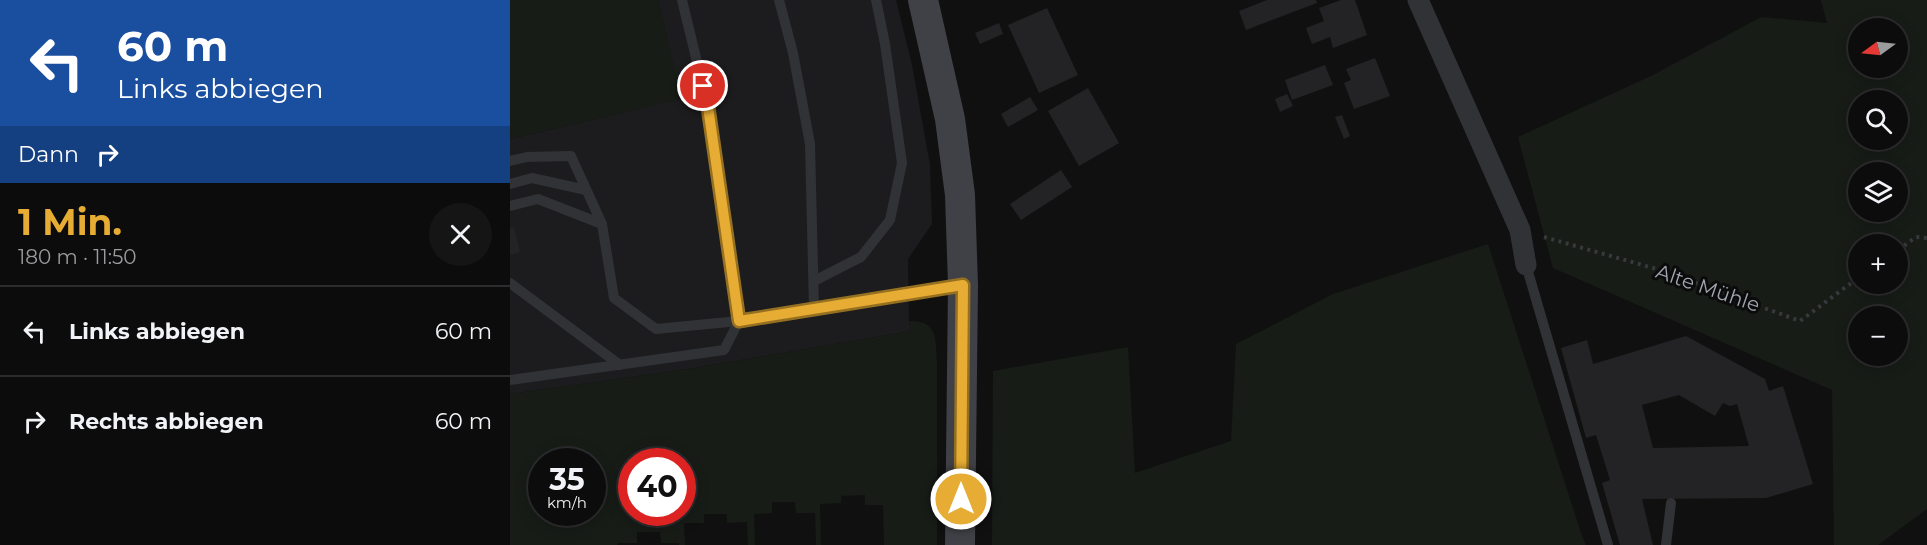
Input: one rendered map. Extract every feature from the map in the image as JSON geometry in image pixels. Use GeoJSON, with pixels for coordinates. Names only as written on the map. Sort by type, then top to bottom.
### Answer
{"type":"FeatureCollection","features":[{"type":"Feature","properties":{"kind":"street"},"geometry":{"type":"LineString","coordinates":[[923,0],[950,119],[960,195],[963,285],[960,545]]}},
{"type":"Feature","properties":{"kind":"street"},"geometry":{"type":"LineString","coordinates":[[1418,0],[1520,230],[1526,265]]}},
{"type":"Feature","properties":{"kind":"lane"},"geometry":{"type":"LineString","coordinates":[[510,380],[724,351],[739,321],[708,107],[682,0]]}},
{"type":"Feature","properties":{"kind":"lane"},"geometry":{"type":"LineString","coordinates":[[780,0],[793,53],[810,144],[814,309]]}},
{"type":"Feature","properties":{"kind":"lane"},"geometry":{"type":"LineString","coordinates":[[814,281],[861,257],[890,220],[902,163],[885,44],[876,0]]}},
{"type":"Feature","properties":{"kind":"lane"},"geometry":{"type":"LineString","coordinates":[[510,161],[527,157],[571,156],[602,224],[614,298],[656,329],[739,321],[963,285]]}},
{"type":"Feature","properties":{"kind":"lane"},"geometry":{"type":"LineString","coordinates":[[510,184],[532,178],[586,190]]}},
{"type":"Feature","properties":{"kind":"lane"},"geometry":{"type":"LineString","coordinates":[[510,206],[538,199],[602,224]]}},
{"type":"Feature","properties":{"kind":"lane"},"geometry":{"type":"LineString","coordinates":[[1526,265],[1608,545]]}},
{"type":"Feature","properties":{"kind":"lane"},"geometry":{"type":"LineString","coordinates":[[510,283],[620,365]]}},
{"type":"Feature","properties":{"kind":"lane"},"geometry":{"type":"LineString","coordinates":[[1666,545],[1671,503]]}},
{"type":"Feature","properties":{"kind":"path","name":"Alte Mühle"},"geometry":{"type":"LineString","coordinates":[[1545,237],[1659,270],[1800,321],[1848,285]]}},
{"type":"Feature","properties":{"kind":"path"},"geometry":{"type":"LineString","coordinates":[[1908,243],[1916,237],[1927,238]]}},
{"type":"Feature","properties":{"kind":"shaded area"},"geometry":{"type":"Polygon","coordinates":[[[510,0],[658,0],[682,99],[510,139],[510,0]]]}},
{"type":"Feature","properties":{"kind":"shaded area"},"geometry":{"type":"Polygon","coordinates":[[[658,0],[896,0],[912,65],[930,165],[932,224],[908,259],[911,331],[694,368],[510,394],[510,139],[638,109],[673,63],[658,0]]]}},
{"type":"Feature","properties":{"kind":"shaded area"},"geometry":{"type":"Polygon","coordinates":[[[1821,0],[1927,0],[1927,509],[1878,545],[1834,545],[1832,390],[1553,268],[1518,137],[1653,75],[1761,17],[1827,23],[1821,0]]]}},
{"type":"Feature","properties":{"kind":"shaded area"},"geometry":{"type":"Polygon","coordinates":[[[1488,244],[1586,545],[992,545],[993,371],[1128,347],[1135,473],[1231,441],[1236,344],[1333,294],[1488,244]]]}},
{"type":"Feature","properties":{"kind":"shaded area"},"geometry":{"type":"Polygon","coordinates":[[[909,321],[926,324],[934,332],[937,362],[937,545],[884,545],[883,505],[865,505],[865,495],[841,496],[841,503],[820,504],[821,545],[816,545],[815,513],[796,513],[795,502],[772,502],[772,513],[754,514],[755,545],[748,545],[747,522],[727,523],[727,514],[704,514],[704,523],[696,523],[696,448],[618,448],[618,526],[684,526],[685,545],[661,543],[660,532],[637,532],[637,543],[510,545],[510,394],[694,368],[911,331],[909,321]]]}},
{"type":"Feature","properties":{"kind":"building"},"geometry":{"type":"Polygon","coordinates":[[[1267,0],[1316,0],[1317,3],[1246,30],[1239,11],[1267,0]]]}},
{"type":"Feature","properties":{"kind":"building"},"geometry":{"type":"Polygon","coordinates":[[[1341,0],[1355,0],[1367,35],[1333,48],[1330,37],[1312,44],[1306,28],[1324,21],[1319,8],[1341,0]]]}},
{"type":"Feature","properties":{"kind":"building"},"geometry":{"type":"Polygon","coordinates":[[[1047,8],[1078,75],[1039,93],[1008,25],[1047,8]]]}},
{"type":"Feature","properties":{"kind":"building"},"geometry":{"type":"Polygon","coordinates":[[[999,23],[1003,34],[980,44],[975,33],[999,23]]]}},
{"type":"Feature","properties":{"kind":"building"},"geometry":{"type":"Polygon","coordinates":[[[1375,58],[1390,96],[1354,109],[1344,83],[1351,80],[1346,69],[1375,58]]]}},
{"type":"Feature","properties":{"kind":"building"},"geometry":{"type":"Polygon","coordinates":[[[1325,65],[1333,85],[1292,100],[1285,80],[1325,65]]]}},
{"type":"Feature","properties":{"kind":"building"},"geometry":{"type":"Polygon","coordinates":[[[1088,88],[1119,143],[1079,166],[1048,111],[1088,88]]]}},
{"type":"Feature","properties":{"kind":"building"},"geometry":{"type":"Polygon","coordinates":[[[1287,94],[1293,106],[1280,112],[1275,99],[1287,94]]]}},
{"type":"Feature","properties":{"kind":"building"},"geometry":{"type":"Polygon","coordinates":[[[1030,97],[1038,110],[1008,127],[1001,114],[1030,97]]]}},
{"type":"Feature","properties":{"kind":"building"},"geometry":{"type":"Polygon","coordinates":[[[1342,115],[1350,136],[1344,139],[1335,117],[1342,115]]]}},
{"type":"Feature","properties":{"kind":"building"},"geometry":{"type":"Polygon","coordinates":[[[1061,170],[1072,187],[1021,220],[1010,204],[1061,170]]]}},
{"type":"Feature","properties":{"kind":"building"},"geometry":{"type":"Polygon","coordinates":[[[514,227],[520,252],[510,255],[510,228],[514,227]]]}},
{"type":"Feature","properties":{"kind":"building"},"geometry":{"type":"Polygon","coordinates":[[[1686,336],[1765,379],[1769,391],[1783,386],[1813,484],[1766,498],[1642,499],[1653,545],[1620,545],[1602,483],[1610,480],[1596,435],[1586,438],[1561,348],[1587,340],[1593,364],[1686,336]],[[1679,395],[1642,405],[1653,448],[1749,446],[1737,404],[1730,406],[1723,403],[1715,416],[1679,395]]]}},
{"type":"Feature","properties":{"kind":"route"},"geometry":{"type":"LineString","coordinates":[[703,86],[739,321],[963,285],[961,499]]}}]}
